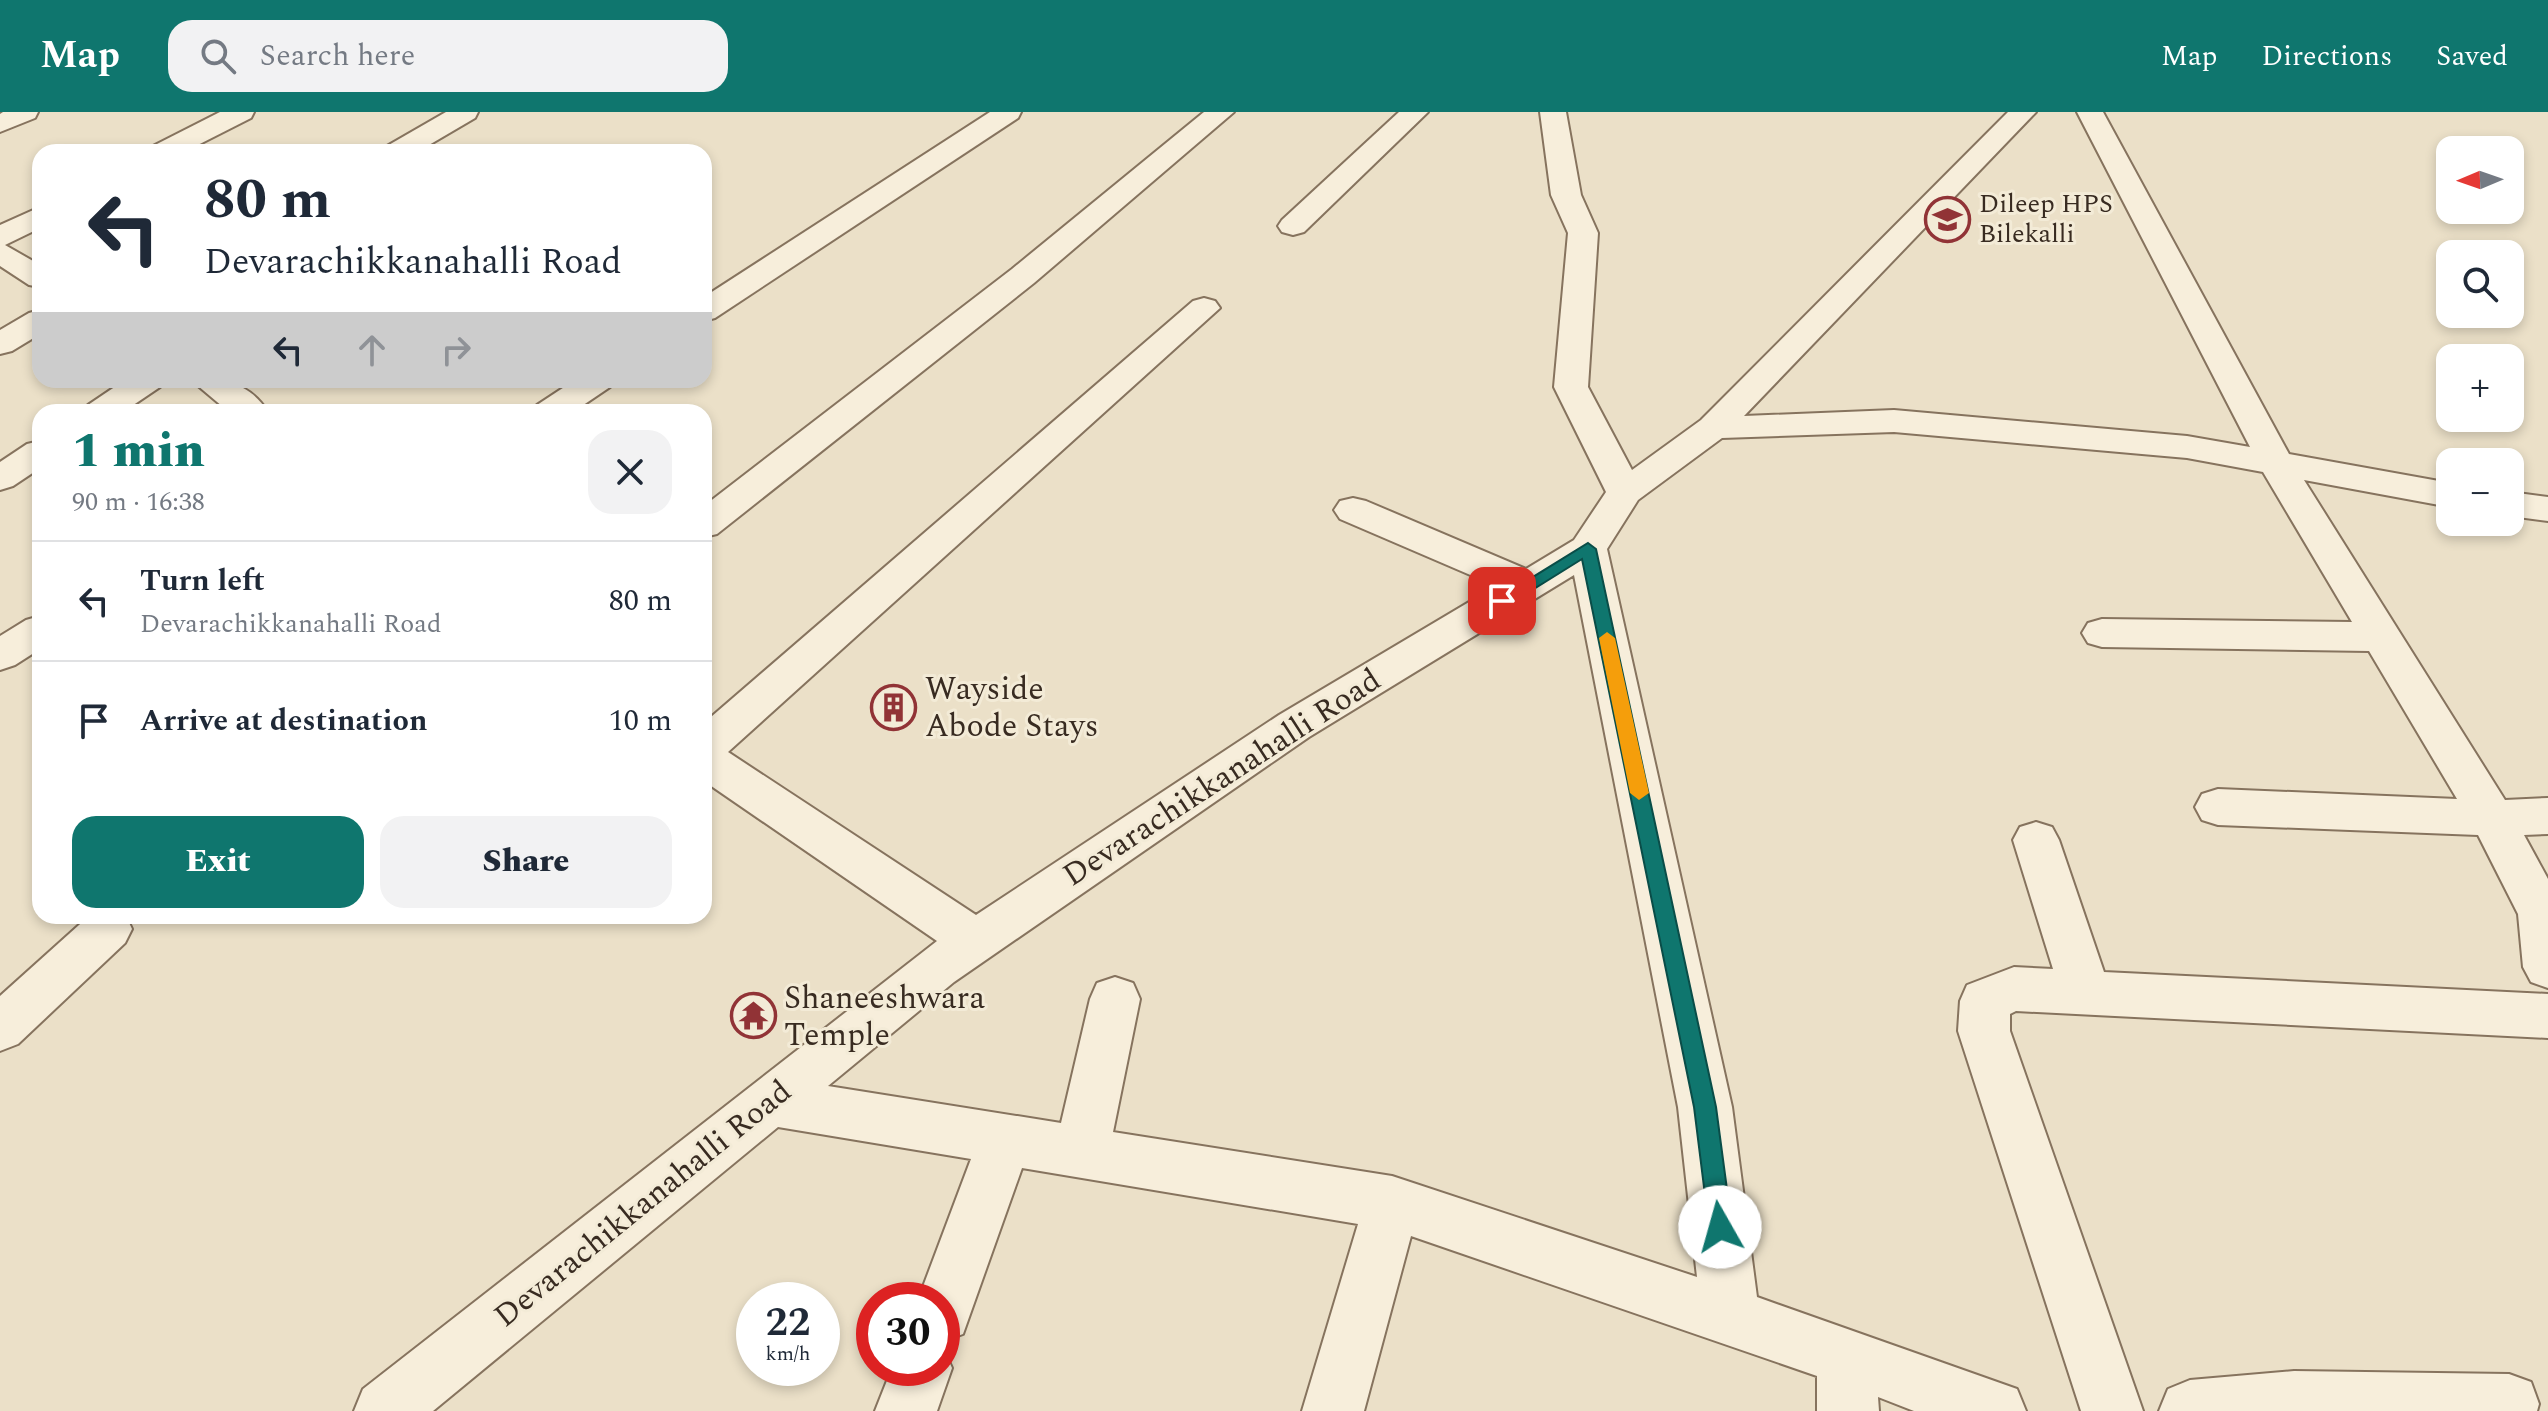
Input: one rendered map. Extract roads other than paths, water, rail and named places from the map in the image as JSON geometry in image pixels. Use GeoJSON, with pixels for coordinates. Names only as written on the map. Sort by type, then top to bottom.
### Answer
{"type":"FeatureCollection","features":[{"type":"Feature","properties":{"kind":"street"},"geometry":{"type":"LineString","coordinates":[[0,124],[25,112]]}},
{"type":"Feature","properties":{"kind":"street"},"geometry":{"type":"LineString","coordinates":[[179,144],[241,112]]}},
{"type":"Feature","properties":{"kind":"street"},"geometry":{"type":"LineString","coordinates":[[411,144],[465,112]]}},
{"type":"Feature","properties":{"kind":"street"},"geometry":{"type":"LineString","coordinates":[[712,306],[1008,112]]}},
{"type":"Feature","properties":{"kind":"street"},"geometry":{"type":"LineString","coordinates":[[712,519],[1023,276],[1221,112]]}},
{"type":"Feature","properties":{"kind":"street"},"geometry":{"type":"LineString","coordinates":[[1293,226],[1415,112]]}},
{"type":"Feature","properties":{"kind":"street"},"geometry":{"type":"LineString","coordinates":[[1553,112],[1566,195],[1583,233],[1571,387],[1625,492]]}},
{"type":"Feature","properties":{"kind":"street","name":"Devarachikkanahalli Road"},"geometry":{"type":"LineString","coordinates":[[385,1411],[937,967],[1294,726],[1588,549],[1625,492],[1713,428],[2023,112]]}},
{"type":"Feature","properties":{"kind":"street"},"geometry":{"type":"LineString","coordinates":[[2090,112],[2277,465],[2492,818],[2542,913],[2548,967]]}},
{"type":"Feature","properties":{"kind":"street"},"geometry":{"type":"LineString","coordinates":[[0,237],[32,220]]}},
{"type":"Feature","properties":{"kind":"street"},"geometry":{"type":"LineString","coordinates":[[0,253],[32,273]]}},
{"type":"Feature","properties":{"kind":"street"},"geometry":{"type":"LineString","coordinates":[[712,741],[1204,308]]}},
{"type":"Feature","properties":{"kind":"street"},"geometry":{"type":"LineString","coordinates":[[0,344],[32,325]]}},
{"type":"Feature","properties":{"kind":"street"},"geometry":{"type":"LineString","coordinates":[[112,404],[136,388]]}},
{"type":"Feature","properties":{"kind":"street"},"geometry":{"type":"LineString","coordinates":[[219,388],[240,404]]}},
{"type":"Feature","properties":{"kind":"street"},"geometry":{"type":"LineString","coordinates":[[561,404],[586,388]]}},
{"type":"Feature","properties":{"kind":"street"},"geometry":{"type":"LineString","coordinates":[[1713,428],[1894,421],[2187,447],[2436,493]]}},
{"type":"Feature","properties":{"kind":"street"},"geometry":{"type":"LineString","coordinates":[[0,478],[32,457]]}},
{"type":"Feature","properties":{"kind":"street"},"geometry":{"type":"LineString","coordinates":[[2524,506],[2548,509]]}},
{"type":"Feature","properties":{"kind":"street"},"geometry":{"type":"LineString","coordinates":[[1353,510],[1528,585]]}},
{"type":"Feature","properties":{"kind":"street"},"geometry":{"type":"LineString","coordinates":[[1588,549],[1705,1107],[1731,1317]]}},
{"type":"Feature","properties":{"kind":"street"},"geometry":{"type":"LineString","coordinates":[[2102,633],[2382,637]]}},
{"type":"Feature","properties":{"kind":"street"},"geometry":{"type":"LineString","coordinates":[[0,655],[32,635]]}},
{"type":"Feature","properties":{"kind":"street"},"geometry":{"type":"LineString","coordinates":[[712,764],[976,941]]}},
{"type":"Feature","properties":{"kind":"street"},"geometry":{"type":"LineString","coordinates":[[2218,807],[2492,818],[2548,816]]}},
{"type":"Feature","properties":{"kind":"street"},"geometry":{"type":"LineString","coordinates":[[2036,840],[2086,994]]}},
{"type":"Feature","properties":{"kind":"street"},"geometry":{"type":"LineString","coordinates":[[0,1028],[108,929]]}},
{"type":"Feature","properties":{"kind":"street"},"geometry":{"type":"LineString","coordinates":[[2112,1411],[1984,1031],[1985,1001],[2014,989],[2548,1016]]}},
{"type":"Feature","properties":{"kind":"street"},"geometry":{"type":"LineString","coordinates":[[1082,1152],[1115,999]]}},
{"type":"Feature","properties":{"kind":"street"},"geometry":{"type":"LineString","coordinates":[[770,1101],[1392,1203],[1731,1317],[1847,1384],[1995,1411]]}},
{"type":"Feature","properties":{"kind":"street"},"geometry":{"type":"LineString","coordinates":[[953,1282],[1005,1140]]}},
{"type":"Feature","properties":{"kind":"street"},"geometry":{"type":"LineString","coordinates":[[1333,1411],[1392,1203]]}},
{"type":"Feature","properties":{"kind":"street"},"geometry":{"type":"LineString","coordinates":[[906,1411],[915,1386]]}},
{"type":"Feature","properties":{"kind":"street"},"geometry":{"type":"LineString","coordinates":[[2190,1411],[2297,1406],[2509,1404]]}},
{"type":"Feature","properties":{"kind":"place","name":"Dileep HPS Bilekalli"},"geometry":{"type":"Point","coordinates":[1948,219]}},
{"type":"Feature","properties":{"kind":"place","name":"Wayside Abode Stays"},"geometry":{"type":"Point","coordinates":[894,707]}},
{"type":"Feature","properties":{"kind":"place","name":"Shaneeshwara Temple"},"geometry":{"type":"Point","coordinates":[753,1016]}}]}
